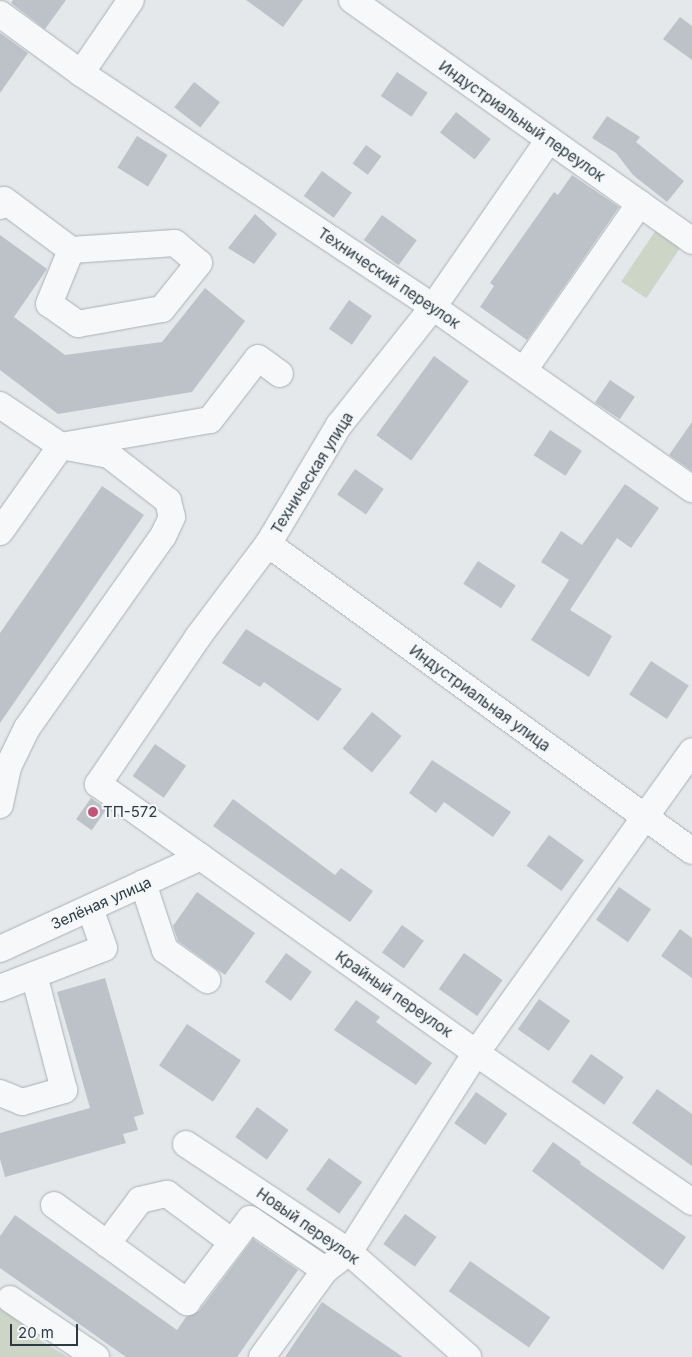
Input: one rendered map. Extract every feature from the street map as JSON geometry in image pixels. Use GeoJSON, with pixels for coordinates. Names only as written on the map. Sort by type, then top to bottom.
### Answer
{"type":"FeatureCollection","features":[{"type":"Feature","properties":{"kind":"street"},"geometry":{"type":"LineString","coordinates":[[81,74],[131,0]]}},
{"type":"Feature","properties":{"kind":"street","name":"Индустриальный переулок"},"geometry":{"type":"LineString","coordinates":[[352,0],[548,141],[692,241]]}},
{"type":"Feature","properties":{"kind":"street","name":"Технический переулок"},"geometry":{"type":"LineString","coordinates":[[0,14],[81,74],[433,307],[692,489]]}},
{"type":"Feature","properties":{"kind":"street","name":"Техническая улица"},"geometry":{"type":"LineString","coordinates":[[98,784],[198,637],[268,544],[339,426],[433,307],[548,141]]}},
{"type":"Feature","properties":{"kind":"street"},"geometry":{"type":"LineString","coordinates":[[0,206],[4,200],[71,250],[175,243],[199,264],[162,309],[78,324],[49,304],[71,250]]}},
{"type":"Feature","properties":{"kind":"street"},"geometry":{"type":"LineString","coordinates":[[524,370],[640,204]]}},
{"type":"Feature","properties":{"kind":"street"},"geometry":{"type":"LineString","coordinates":[[0,532],[61,446],[210,420],[258,358],[280,374]]}},
{"type":"Feature","properties":{"kind":"street"},"geometry":{"type":"LineString","coordinates":[[0,404],[61,446],[108,455],[168,501],[172,517],[163,536],[27,728],[8,767],[0,805]]}},
{"type":"Feature","properties":{"kind":"street","name":"Индустриальная улица"},"geometry":{"type":"LineString","coordinates":[[268,544],[692,850]]}},
{"type":"Feature","properties":{"kind":"street"},"geometry":{"type":"LineString","coordinates":[[262,1357],[325,1270],[349,1252],[476,1052],[643,816],[692,751]]}},
{"type":"Feature","properties":{"kind":"street","name":"Крайный переулок"},"geometry":{"type":"LineString","coordinates":[[98,784],[476,1052],[692,1202]]}},
{"type":"Feature","properties":{"kind":"street","name":"Зелёная улица"},"geometry":{"type":"LineString","coordinates":[[0,949],[201,857]]}},
{"type":"Feature","properties":{"kind":"street"},"geometry":{"type":"LineString","coordinates":[[143,883],[166,950],[207,980]]}},
{"type":"Feature","properties":{"kind":"street"},"geometry":{"type":"LineString","coordinates":[[0,988],[104,948],[90,908]]}},
{"type":"Feature","properties":{"kind":"street"},"geometry":{"type":"LineString","coordinates":[[0,1093],[22,1102],[64,1090],[34,975]]}},
{"type":"Feature","properties":{"kind":"street","name":"Новый переулок"},"geometry":{"type":"LineString","coordinates":[[186,1144],[349,1252],[468,1357]]}},
{"type":"Feature","properties":{"kind":"street"},"geometry":{"type":"LineString","coordinates":[[107,1244],[140,1200],[167,1194],[232,1242]]}},
{"type":"Feature","properties":{"kind":"street"},"geometry":{"type":"LineString","coordinates":[[54,1205],[187,1302],[250,1219],[325,1270]]}},
{"type":"Feature","properties":{"kind":"street"},"geometry":{"type":"LineString","coordinates":[[10,1299],[96,1357]]}},
{"type":"Feature","properties":{"kind":"green space"},"geometry":{"type":"Polygon","coordinates":[[[656,230],[681,247],[646,298],[621,281],[656,230]]]}},
{"type":"Feature","properties":{"kind":"green space"},"geometry":{"type":"Polygon","coordinates":[[[0,1305],[41,1341],[68,1357],[0,1357],[0,1305]]]}},
{"type":"Feature","properties":{"kind":"building"},"geometry":{"type":"Polygon","coordinates":[[[13,0],[66,0],[45,29],[11,3],[13,0]]]}},
{"type":"Feature","properties":{"kind":"building"},"geometry":{"type":"Polygon","coordinates":[[[246,0],[303,0],[283,27],[246,0]]]}},
{"type":"Feature","properties":{"kind":"building"},"geometry":{"type":"Polygon","coordinates":[[[680,17],[692,26],[692,60],[663,39],[680,17]]]}},
{"type":"Feature","properties":{"kind":"building"},"geometry":{"type":"Polygon","coordinates":[[[0,33],[28,53],[0,93],[0,33]]]}},
{"type":"Feature","properties":{"kind":"building"},"geometry":{"type":"Polygon","coordinates":[[[397,72],[428,93],[411,117],[381,96],[397,72]]]}},
{"type":"Feature","properties":{"kind":"building"},"geometry":{"type":"Polygon","coordinates":[[[194,82],[220,102],[200,128],[174,107],[194,82]]]}},
{"type":"Feature","properties":{"kind":"building"},"geometry":{"type":"Polygon","coordinates":[[[456,112],[491,139],[475,160],[440,132],[456,112]]]}},
{"type":"Feature","properties":{"kind":"building"},"geometry":{"type":"Polygon","coordinates":[[[607,116],[640,137],[636,142],[684,181],[667,202],[633,175],[616,153],[592,138],[607,116]]]}},
{"type":"Feature","properties":{"kind":"building"},"geometry":{"type":"Polygon","coordinates":[[[137,136],[168,155],[148,186],[117,167],[137,136]]]}},
{"type":"Feature","properties":{"kind":"building"},"geometry":{"type":"Polygon","coordinates":[[[366,145],[381,156],[368,175],[352,164],[366,145]]]}},
{"type":"Feature","properties":{"kind":"building"},"geometry":{"type":"Polygon","coordinates":[[[322,171],[352,193],[334,218],[304,196],[322,171]]]}},
{"type":"Feature","properties":{"kind":"building"},"geometry":{"type":"Polygon","coordinates":[[[572,175],[619,207],[527,340],[480,307],[494,286],[490,283],[554,192],[558,195],[572,175]]]}},
{"type":"Feature","properties":{"kind":"building"},"geometry":{"type":"Polygon","coordinates":[[[255,214],[277,234],[254,264],[228,248],[255,214]]]}},
{"type":"Feature","properties":{"kind":"building"},"geometry":{"type":"Polygon","coordinates":[[[382,215],[417,240],[399,265],[364,240],[382,215]]]}},
{"type":"Feature","properties":{"kind":"building"},"geometry":{"type":"Polygon","coordinates":[[[0,235],[47,269],[14,317],[65,355],[162,342],[205,288],[245,321],[192,392],[58,414],[0,370],[0,235]]]}},
{"type":"Feature","properties":{"kind":"building"},"geometry":{"type":"Polygon","coordinates":[[[349,300],[372,316],[352,345],[329,329],[349,300]]]}},
{"type":"Feature","properties":{"kind":"building"},"geometry":{"type":"Polygon","coordinates":[[[434,356],[469,381],[411,461],[376,435],[434,356]]]}},
{"type":"Feature","properties":{"kind":"building"},"geometry":{"type":"Polygon","coordinates":[[[610,380],[635,397],[620,419],[595,402],[610,380]]]}},
{"type":"Feature","properties":{"kind":"building"},"geometry":{"type":"Polygon","coordinates":[[[692,422],[692,471],[669,455],[692,422]]]}},
{"type":"Feature","properties":{"kind":"building"},"geometry":{"type":"Polygon","coordinates":[[[550,430],[582,451],[566,476],[534,455],[550,430]]]}},
{"type":"Feature","properties":{"kind":"building"},"geometry":{"type":"Polygon","coordinates":[[[355,469],[384,489],[366,514],[337,494],[355,469]]]}},
{"type":"Feature","properties":{"kind":"building"},"geometry":{"type":"Polygon","coordinates":[[[625,484],[659,508],[631,548],[617,538],[570,610],[612,636],[589,677],[531,640],[569,580],[541,562],[561,531],[582,545],[625,484]]]}},
{"type":"Feature","properties":{"kind":"building"},"geometry":{"type":"Polygon","coordinates":[[[102,486],[144,515],[0,723],[0,633],[102,486]]]}},
{"type":"Feature","properties":{"kind":"building"},"geometry":{"type":"Polygon","coordinates":[[[478,561],[516,586],[501,608],[463,584],[478,561]]]}},
{"type":"Feature","properties":{"kind":"building"},"geometry":{"type":"Polygon","coordinates":[[[246,629],[342,689],[318,721],[264,682],[260,687],[222,663],[246,629]]]}},
{"type":"Feature","properties":{"kind":"building"},"geometry":{"type":"Polygon","coordinates":[[[651,661],[689,686],[667,719],[629,695],[651,661]]]}},
{"type":"Feature","properties":{"kind":"building"},"geometry":{"type":"Polygon","coordinates":[[[372,712],[402,736],[372,772],[342,749],[372,712]]]}},
{"type":"Feature","properties":{"kind":"building"},"geometry":{"type":"Polygon","coordinates":[[[155,744],[186,766],[164,798],[133,776],[155,744]]]}},
{"type":"Feature","properties":{"kind":"building"},"geometry":{"type":"Polygon","coordinates":[[[432,760],[511,812],[493,837],[444,802],[436,813],[409,793],[432,760]]]}},
{"type":"Feature","properties":{"kind":"building","name":"ТП-572"},"geometry":{"type":"Polygon","coordinates":[[[91,798],[107,809],[92,830],[76,819],[91,798]]]}},
{"type":"Feature","properties":{"kind":"building"},"geometry":{"type":"Polygon","coordinates":[[[233,799],[335,875],[341,868],[373,891],[350,922],[213,826],[233,799]]]}},
{"type":"Feature","properties":{"kind":"building"},"geometry":{"type":"Polygon","coordinates":[[[549,835],[584,860],[561,891],[527,866],[549,835]]]}},
{"type":"Feature","properties":{"kind":"building"},"geometry":{"type":"Polygon","coordinates":[[[619,887],[651,909],[628,942],[596,920],[619,887]]]}},
{"type":"Feature","properties":{"kind":"building"},"geometry":{"type":"Polygon","coordinates":[[[197,892],[255,933],[225,975],[178,941],[173,926],[197,892]]]}},
{"type":"Feature","properties":{"kind":"building"},"geometry":{"type":"Polygon","coordinates":[[[402,925],[424,941],[404,968],[382,953],[402,925]]]}},
{"type":"Feature","properties":{"kind":"building"},"geometry":{"type":"Polygon","coordinates":[[[680,929],[692,938],[692,978],[661,956],[680,929]]]}},
{"type":"Feature","properties":{"kind":"building"},"geometry":{"type":"Polygon","coordinates":[[[286,953],[312,972],[291,1001],[265,982],[286,953]]]}},
{"type":"Feature","properties":{"kind":"building"},"geometry":{"type":"Polygon","coordinates":[[[464,953],[503,980],[477,1016],[439,989],[464,953]]]}},
{"type":"Feature","properties":{"kind":"building"},"geometry":{"type":"Polygon","coordinates":[[[105,978],[144,1114],[134,1117],[138,1130],[123,1134],[126,1143],[5,1177],[0,1159],[0,1133],[90,1108],[57,992],[105,978]]]}},
{"type":"Feature","properties":{"kind":"building"},"geometry":{"type":"Polygon","coordinates":[[[539,999],[570,1021],[549,1051],[518,1029],[539,999]]]}},
{"type":"Feature","properties":{"kind":"building"},"geometry":{"type":"Polygon","coordinates":[[[356,1000],[380,1017],[376,1022],[432,1063],[416,1085],[334,1030],[356,1000]]]}},
{"type":"Feature","properties":{"kind":"building"},"geometry":{"type":"Polygon","coordinates":[[[187,1024],[241,1060],[213,1102],[159,1065],[187,1024]]]}},
{"type":"Feature","properties":{"kind":"building"},"geometry":{"type":"Polygon","coordinates":[[[591,1054],[624,1077],[604,1105],[571,1082],[591,1054]]]}},
{"type":"Feature","properties":{"kind":"building"},"geometry":{"type":"Polygon","coordinates":[[[657,1089],[692,1114],[692,1166],[632,1123],[657,1089]]]}},
{"type":"Feature","properties":{"kind":"building"},"geometry":{"type":"Polygon","coordinates":[[[476,1092],[507,1114],[485,1145],[454,1123],[476,1092]]]}},
{"type":"Feature","properties":{"kind":"building"},"geometry":{"type":"Polygon","coordinates":[[[257,1107],[289,1130],[267,1160],[235,1137],[257,1107]]]}},
{"type":"Feature","properties":{"kind":"building"},"geometry":{"type":"Polygon","coordinates":[[[553,1142],[581,1162],[580,1164],[686,1237],[663,1270],[532,1171],[553,1142]]]}},
{"type":"Feature","properties":{"kind":"building"},"geometry":{"type":"Polygon","coordinates":[[[329,1158],[362,1182],[339,1214],[306,1190],[329,1158]]]}},
{"type":"Feature","properties":{"kind":"building"},"geometry":{"type":"Polygon","coordinates":[[[405,1214],[437,1237],[415,1267],[383,1244],[405,1214]]]}},
{"type":"Feature","properties":{"kind":"building"},"geometry":{"type":"Polygon","coordinates":[[[15,1215],[177,1330],[186,1317],[199,1311],[253,1239],[298,1270],[237,1357],[126,1357],[0,1268],[0,1236],[15,1215]]]}},
{"type":"Feature","properties":{"kind":"building"},"geometry":{"type":"Polygon","coordinates":[[[470,1261],[550,1317],[529,1348],[449,1291],[470,1261]]]}},
{"type":"Feature","properties":{"kind":"building"},"geometry":{"type":"Polygon","coordinates":[[[322,1302],[403,1357],[285,1357],[322,1302]]]}},
{"type":"Feature","properties":{"kind":"place","name":"ТП-572"},"geometry":{"type":"Point","coordinates":[93,812]}}]}
